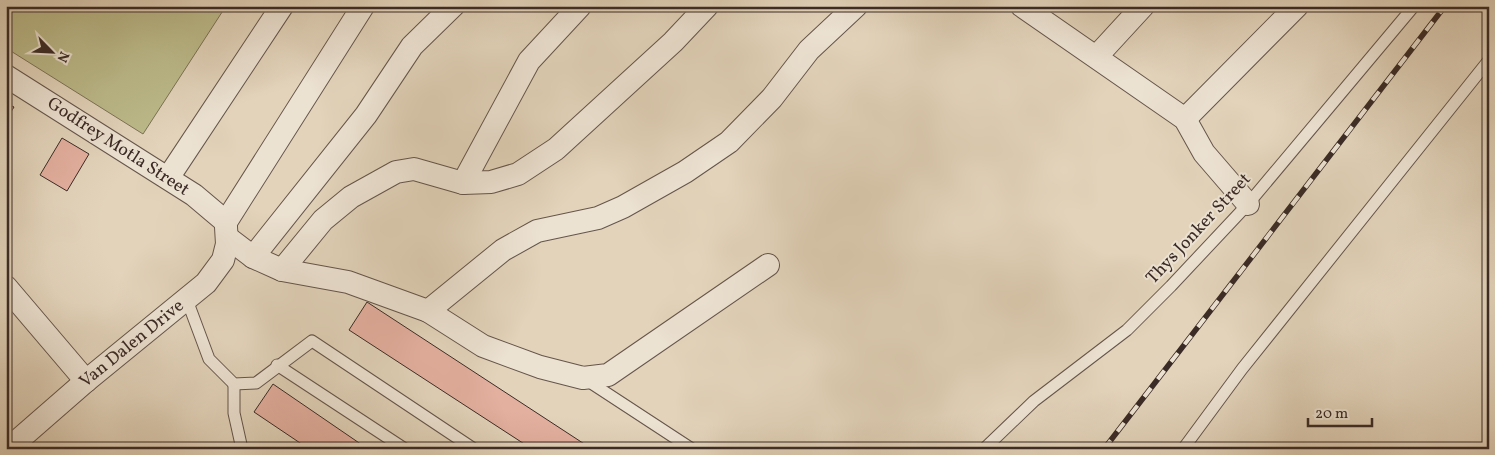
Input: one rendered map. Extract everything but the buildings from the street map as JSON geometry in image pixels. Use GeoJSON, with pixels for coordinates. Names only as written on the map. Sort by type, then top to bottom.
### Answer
{"type":"FeatureCollection","features":[{"type":"Feature","properties":{"kind":"street"},"geometry":{"type":"LineString","coordinates":[[168,178],[282,6]]}},
{"type":"Feature","properties":{"kind":"street","name":"Van Dalen Drive"},"geometry":{"type":"LineString","coordinates":[[8,449],[86,381],[187,300],[218,269],[226,252],[227,230],[364,6]]}},
{"type":"Feature","properties":{"kind":"street"},"geometry":{"type":"LineString","coordinates":[[253,257],[366,115],[412,46],[453,6]]}},
{"type":"Feature","properties":{"kind":"street"},"geometry":{"type":"LineString","coordinates":[[463,183],[529,61],[580,6]]}},
{"type":"Feature","properties":{"kind":"street"},"geometry":{"type":"LineString","coordinates":[[282,270],[323,220],[351,197],[396,172],[414,169],[463,183],[491,182],[518,174],[556,149],[673,42],[707,6]]}},
{"type":"Feature","properties":{"kind":"street"},"geometry":{"type":"LineString","coordinates":[[428,311],[503,250],[537,231],[598,218],[623,207],[685,172],[729,142],[772,98],[809,50],[856,6]]}},
{"type":"Feature","properties":{"kind":"street"},"geometry":{"type":"LineString","coordinates":[[1022,6],[1184,119],[1204,153],[1248,204]]}},
{"type":"Feature","properties":{"kind":"street"},"geometry":{"type":"LineString","coordinates":[[1096,56],[1143,6]]}},
{"type":"Feature","properties":{"kind":"street"},"geometry":{"type":"LineString","coordinates":[[1184,119],[1297,6]]}},
{"type":"Feature","properties":{"kind":"street","name":"Godfrey Motla Street"},"geometry":{"type":"LineString","coordinates":[[6,76],[194,196],[253,257],[282,270],[348,282],[428,311],[483,346],[540,367],[583,378]]}},
{"type":"Feature","properties":{"kind":"street"},"geometry":{"type":"LineString","coordinates":[[583,378],[608,375],[768,266]]}},
{"type":"Feature","properties":{"kind":"street"},"geometry":{"type":"LineString","coordinates":[[6,287],[86,381]]}},
{"type":"Feature","properties":{"kind":"lane","name":"Thys Jonker Street"},"geometry":{"type":"LineString","coordinates":[[984,449],[1034,401],[1127,330],[1248,204],[1414,6]]}},
{"type":"Feature","properties":{"kind":"lane"},"geometry":{"type":"LineString","coordinates":[[1183,449],[1242,369],[1489,60]]}},
{"type":"Feature","properties":{"kind":"lane"},"geometry":{"type":"LineString","coordinates":[[187,300],[209,359],[234,384],[234,413],[242,449]]}},
{"type":"Feature","properties":{"kind":"lane"},"geometry":{"type":"LineString","coordinates":[[234,384],[256,382],[312,341],[474,449]]}},
{"type":"Feature","properties":{"kind":"lane"},"geometry":{"type":"LineString","coordinates":[[277,365],[406,449]]}},
{"type":"Feature","properties":{"kind":"lane"},"geometry":{"type":"LineString","coordinates":[[583,378],[692,449]]}},
{"type":"Feature","properties":{"kind":"shaded area"},"geometry":{"type":"Polygon","coordinates":[[[6,6],[226,6],[143,134],[6,48],[6,6]]]}},
{"type":"Feature","properties":{"kind":"railway"},"geometry":{"type":"LineString","coordinates":[[1104,449],[1445,6]]}}]}
